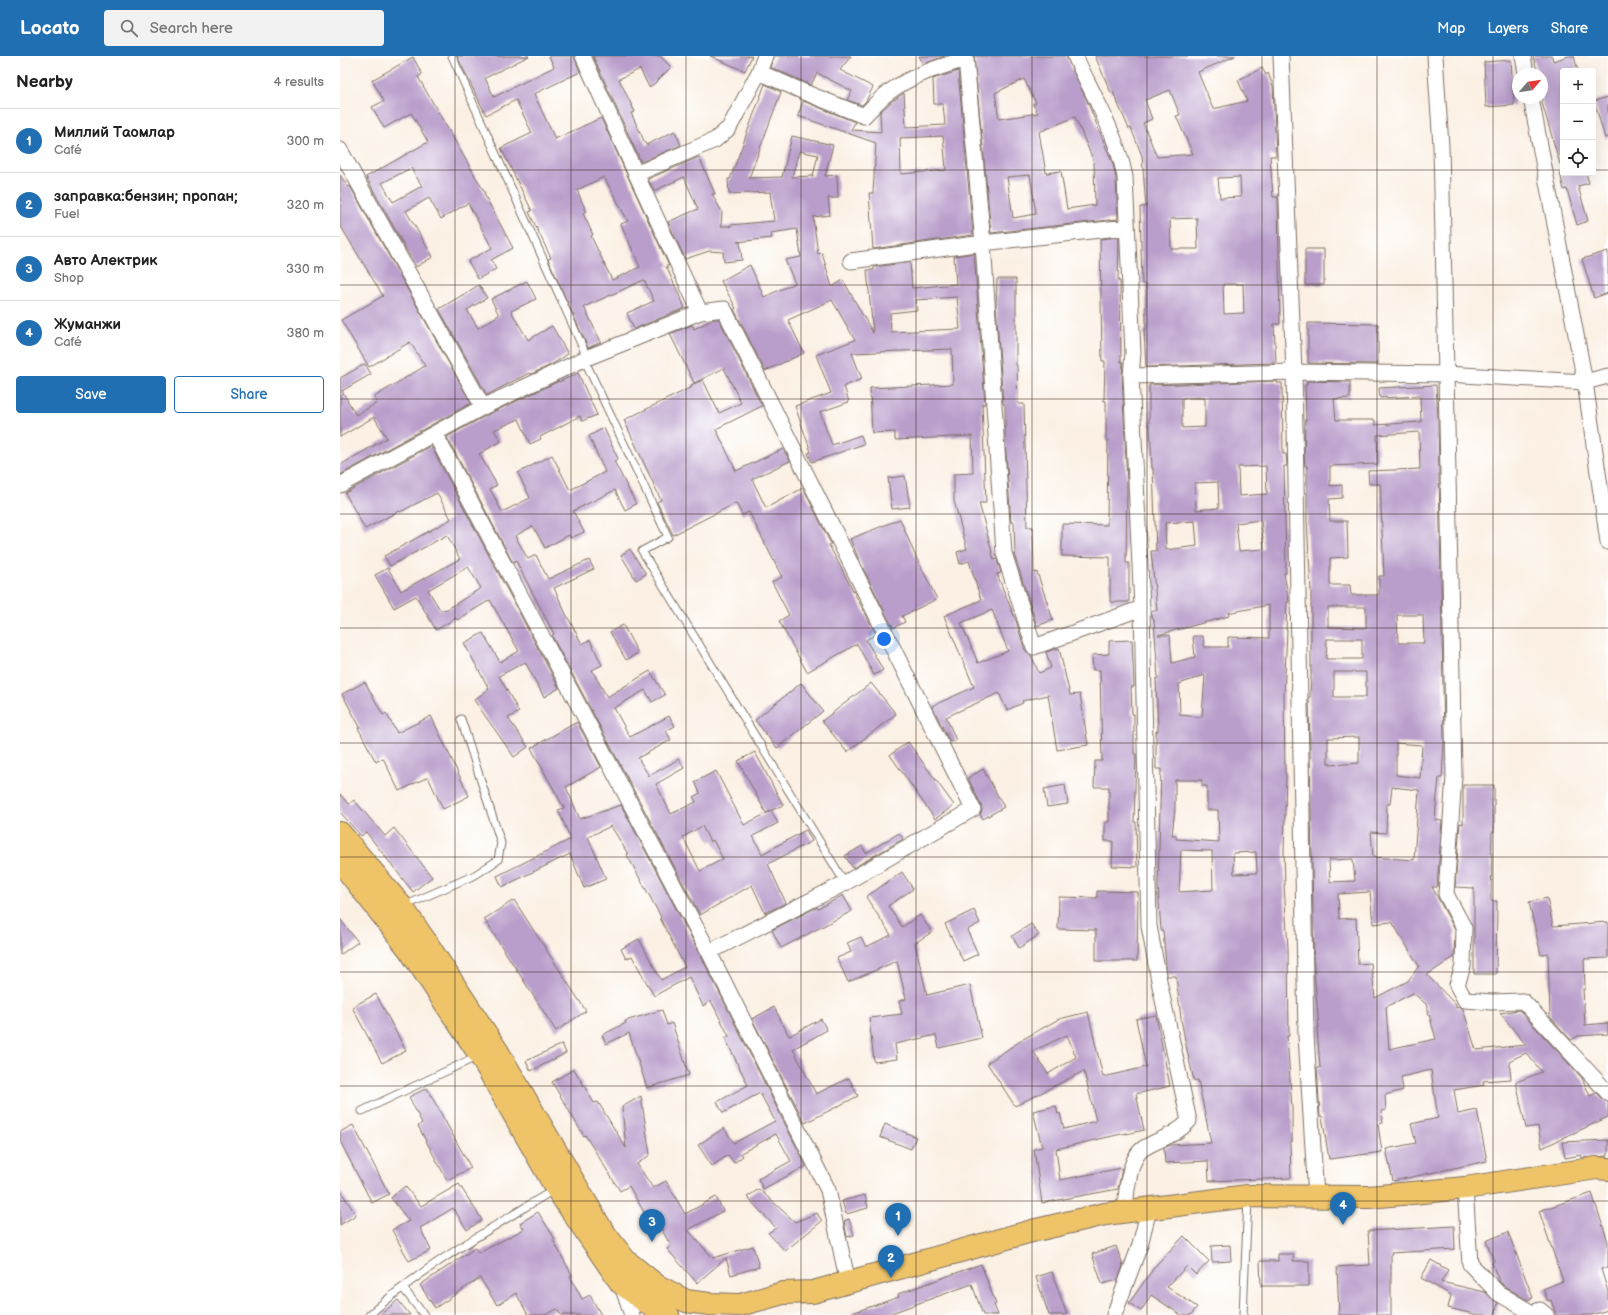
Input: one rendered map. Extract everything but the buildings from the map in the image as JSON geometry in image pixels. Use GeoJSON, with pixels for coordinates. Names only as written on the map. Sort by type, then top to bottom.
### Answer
{"type":"FeatureCollection","features":[{"type":"Feature","properties":{"kind":"main road"},"geometry":{"type":"LineString","coordinates":[[340,833],[402,907],[417,944],[556,1188],[620,1283],[651,1306],[668,1315]]}},
{"type":"Feature","properties":{"kind":"main road"},"geometry":{"type":"LineString","coordinates":[[340,861],[417,944],[498,1052],[602,1230],[625,1260],[656,1285],[686,1301],[709,1304],[740,1305],[783,1293],[813,1292],[1032,1231],[1106,1214],[1248,1196],[1369,1197],[1465,1188],[1597,1168],[1608,1169]]}},
{"type":"Feature","properties":{"kind":"main road"},"geometry":{"type":"LineString","coordinates":[[761,1315],[787,1307],[813,1292]]}},
{"type":"Feature","properties":{"kind":"street"},"geometry":{"type":"LineString","coordinates":[[584,56],[636,174],[700,312]]}},
{"type":"Feature","properties":{"kind":"street"},"geometry":{"type":"LineString","coordinates":[[636,174],[715,140],[729,128],[759,72],[765,56]]}},
{"type":"Feature","properties":{"kind":"street"},"geometry":{"type":"LineString","coordinates":[[1075,56],[1115,143],[1122,161],[1124,177],[1133,352],[1131,376],[1142,608],[1149,926],[1160,986],[1189,1121],[1180,1130],[1142,1149],[1136,1157],[1127,1185],[1125,1212]]}},
{"type":"Feature","properties":{"kind":"street"},"geometry":{"type":"LineString","coordinates":[[1281,56],[1294,372],[1306,1035],[1316,1197]]}},
{"type":"Feature","properties":{"kind":"street"},"geometry":{"type":"LineString","coordinates":[[1435,56],[1441,146],[1454,776],[1446,894],[1464,928],[1463,966],[1457,985],[1465,1000],[1491,1002],[1523,1001],[1608,1093]]}},
{"type":"Feature","properties":{"kind":"street"},"geometry":{"type":"LineString","coordinates":[[1523,56],[1525,68]]}},
{"type":"Feature","properties":{"kind":"street"},"geometry":{"type":"LineString","coordinates":[[759,72],[864,116],[888,92],[914,77],[935,68],[966,60],[984,243],[1004,553],[1034,647],[1142,608]]}},
{"type":"Feature","properties":{"kind":"street"},"geometry":{"type":"LineString","coordinates":[[1532,104],[1585,382],[1607,534]]}},
{"type":"Feature","properties":{"kind":"street"},"geometry":{"type":"LineString","coordinates":[[340,150],[483,407]]}},
{"type":"Feature","properties":{"kind":"street"},"geometry":{"type":"LineString","coordinates":[[851,261],[984,243],[1127,227]]}},
{"type":"Feature","properties":{"kind":"street"},"geometry":{"type":"LineString","coordinates":[[340,485],[483,407],[585,358],[700,312],[724,309],[973,809],[845,883],[709,952]]}},
{"type":"Feature","properties":{"kind":"street"},"geometry":{"type":"LineString","coordinates":[[1131,376],[1294,372],[1446,374],[1585,382],[1608,376]]}},
{"type":"Feature","properties":{"kind":"street"},"geometry":{"type":"LineString","coordinates":[[435,434],[709,952],[828,1190],[848,1283]]}},
{"type":"Feature","properties":{"kind":"street"},"geometry":{"type":"LineString","coordinates":[[1465,1188],[1470,1264],[1498,1293],[1532,1313],[1540,1310],[1546,1315]]}},
{"type":"Feature","properties":{"kind":"street"},"geometry":{"type":"LineString","coordinates":[[1114,1315],[1140,1245],[1148,1209]]}},
{"type":"Feature","properties":{"kind":"street"},"geometry":{"type":"LineString","coordinates":[[620,1283],[632,1315]]}},
{"type":"Feature","properties":{"kind":"lane"},"geometry":{"type":"LineString","coordinates":[[452,56],[585,358],[668,537],[642,551],[845,883]]}},
{"type":"Feature","properties":{"kind":"lane"},"geometry":{"type":"LineString","coordinates":[[402,907],[475,875],[498,860],[501,843],[461,719]]}},
{"type":"Feature","properties":{"kind":"lane"},"geometry":{"type":"LineString","coordinates":[[362,1111],[480,1055]]}},
{"type":"Feature","properties":{"kind":"lane"},"geometry":{"type":"LineString","coordinates":[[369,1315],[386,1300],[452,1253],[556,1188]]}},
{"type":"Feature","properties":{"kind":"lane"},"geometry":{"type":"LineString","coordinates":[[1243,1315],[1248,1196]]}},
{"type":"Feature","properties":{"kind":"lane"},"geometry":{"type":"LineString","coordinates":[[403,1288],[424,1315]]}},
{"type":"Feature","properties":{"kind":"place","name":"Жуманжи"},"geometry":{"type":"Point","coordinates":[1343,1225]}},
{"type":"Feature","properties":{"kind":"place","name":"Миллий Таомлар"},"geometry":{"type":"Point","coordinates":[898,1236]}},
{"type":"Feature","properties":{"kind":"place","name":"Авто Алектрик"},"geometry":{"type":"Point","coordinates":[652,1242]}},
{"type":"Feature","properties":{"kind":"place","name":"заправка:бензин; пропан;"},"geometry":{"type":"Point","coordinates":[891,1278]}}]}
